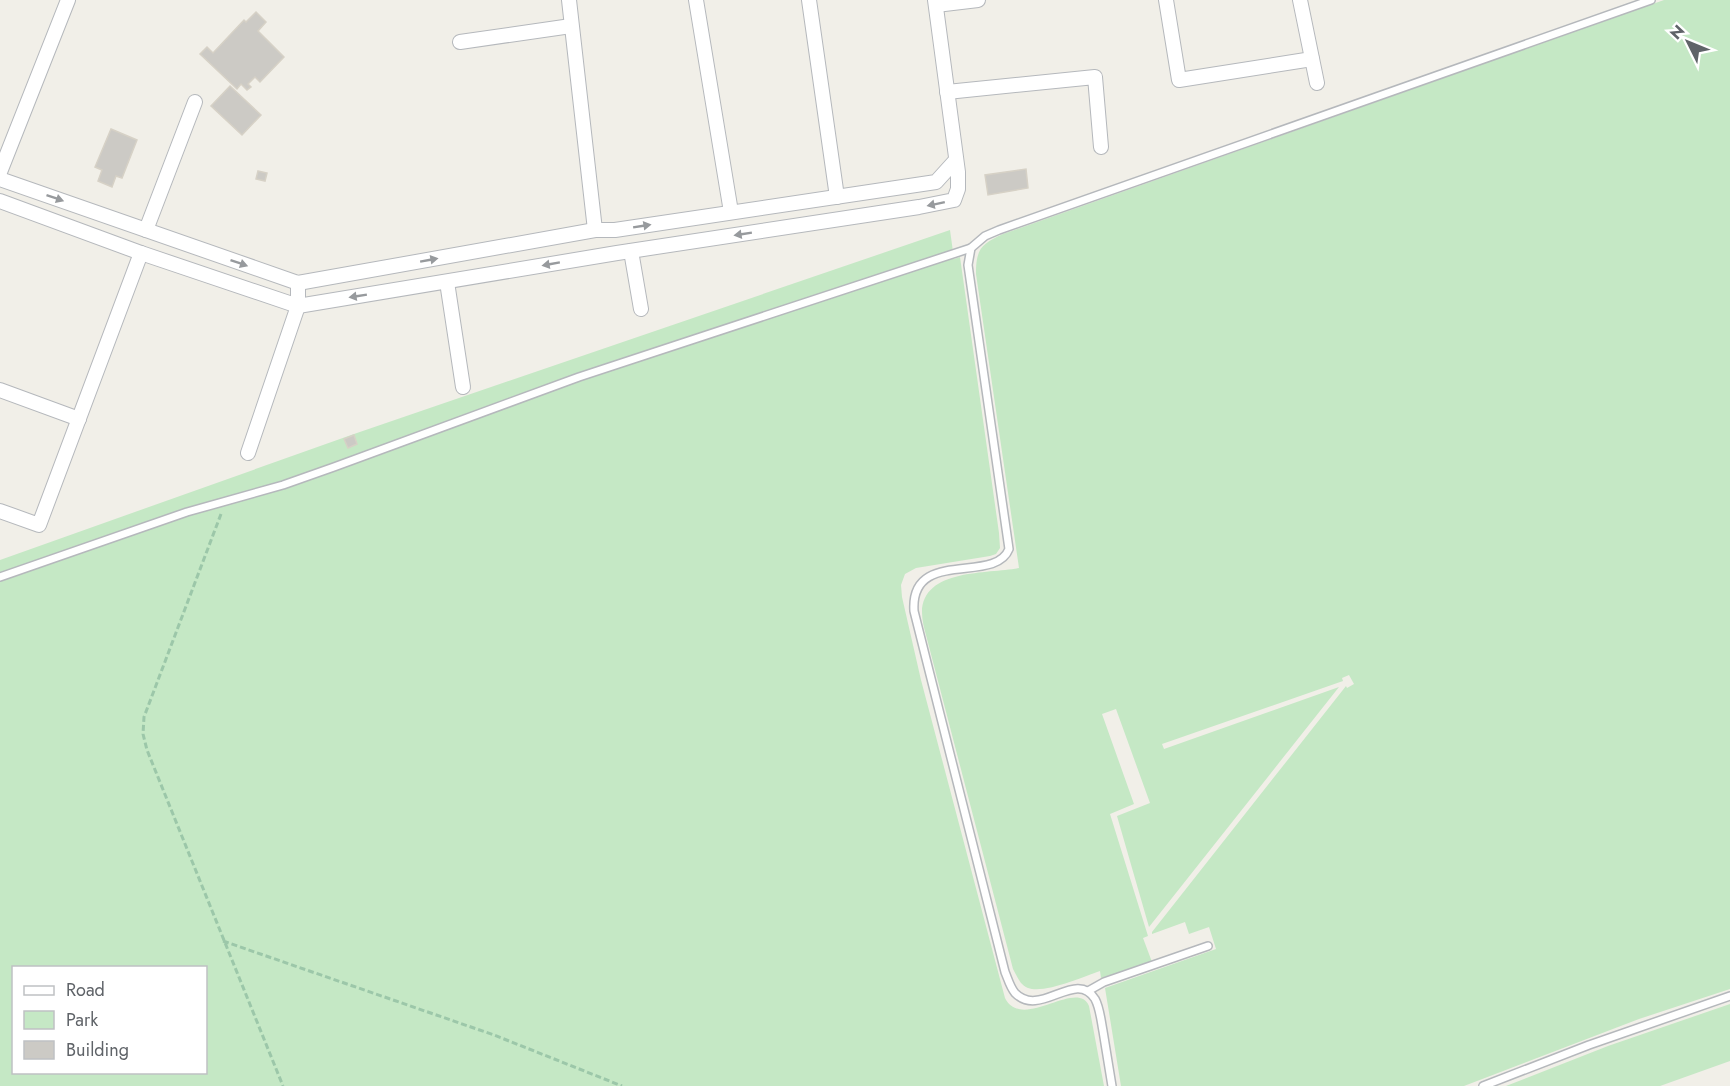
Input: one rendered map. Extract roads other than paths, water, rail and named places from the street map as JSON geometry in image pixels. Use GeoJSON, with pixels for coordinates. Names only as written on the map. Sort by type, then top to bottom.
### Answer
{"type":"FeatureCollection","features":[{"type":"Feature","properties":{"kind":"street"},"geometry":{"type":"LineString","coordinates":[[0,172],[68,0]]}},
{"type":"Feature","properties":{"kind":"street"},"geometry":{"type":"LineString","coordinates":[[569,0],[595,230]]}},
{"type":"Feature","properties":{"kind":"street"},"geometry":{"type":"LineString","coordinates":[[696,0],[731,212]]}},
{"type":"Feature","properties":{"kind":"street"},"geometry":{"type":"LineString","coordinates":[[809,0],[837,197]]}},
{"type":"Feature","properties":{"kind":"street"},"geometry":{"type":"LineString","coordinates":[[0,201],[141,253],[298,306],[954,200],[958,189],[958,172],[935,3],[978,0]]}},
{"type":"Feature","properties":{"kind":"street"},"geometry":{"type":"LineString","coordinates":[[1166,0],[1179,80],[1312,59]]}},
{"type":"Feature","properties":{"kind":"street"},"geometry":{"type":"LineString","coordinates":[[1300,0],[1317,83]]}},
{"type":"Feature","properties":{"kind":"street"},"geometry":{"type":"LineString","coordinates":[[460,42],[571,26]]}},
{"type":"Feature","properties":{"kind":"street"},"geometry":{"type":"LineString","coordinates":[[947,92],[1095,77],[1101,147]]}},
{"type":"Feature","properties":{"kind":"street"},"geometry":{"type":"LineString","coordinates":[[146,230],[195,102]]}},
{"type":"Feature","properties":{"kind":"street"},"geometry":{"type":"LineString","coordinates":[[0,179],[298,283],[595,230],[615,230],[936,182],[955,160]]}},
{"type":"Feature","properties":{"kind":"street"},"geometry":{"type":"LineString","coordinates":[[615,230],[617,253]]}},
{"type":"Feature","properties":{"kind":"street"},"geometry":{"type":"LineString","coordinates":[[631,251],[641,309]]}},
{"type":"Feature","properties":{"kind":"street"},"geometry":{"type":"LineString","coordinates":[[0,511],[39,525],[141,253]]}},
{"type":"Feature","properties":{"kind":"street"},"geometry":{"type":"LineString","coordinates":[[447,282],[463,387]]}},
{"type":"Feature","properties":{"kind":"street"},"geometry":{"type":"LineString","coordinates":[[248,453],[298,306],[298,283]]}},
{"type":"Feature","properties":{"kind":"street"},"geometry":{"type":"LineString","coordinates":[[0,390],[79,419]]}},
{"type":"Feature","properties":{"kind":"lane"},"geometry":{"type":"LineString","coordinates":[[0,577],[143,526],[283,485],[590,373],[971,248],[985,236],[999,230],[1651,0]]}},
{"type":"Feature","properties":{"kind":"lane"},"geometry":{"type":"LineString","coordinates":[[971,248],[968,266],[1008,549],[1006,555],[995,563],[947,571],[924,580],[916,589],[913,598],[914,611],[1005,972],[1014,991],[1021,998],[1031,1001],[1076,988],[1088,991],[1097,1003],[1112,1086]]}},
{"type":"Feature","properties":{"kind":"lane"},"geometry":{"type":"LineString","coordinates":[[1088,991],[1104,982],[1208,946]]}},
{"type":"Feature","properties":{"kind":"lane"},"geometry":{"type":"LineString","coordinates":[[1483,1086],[1730,996]]}}]}
